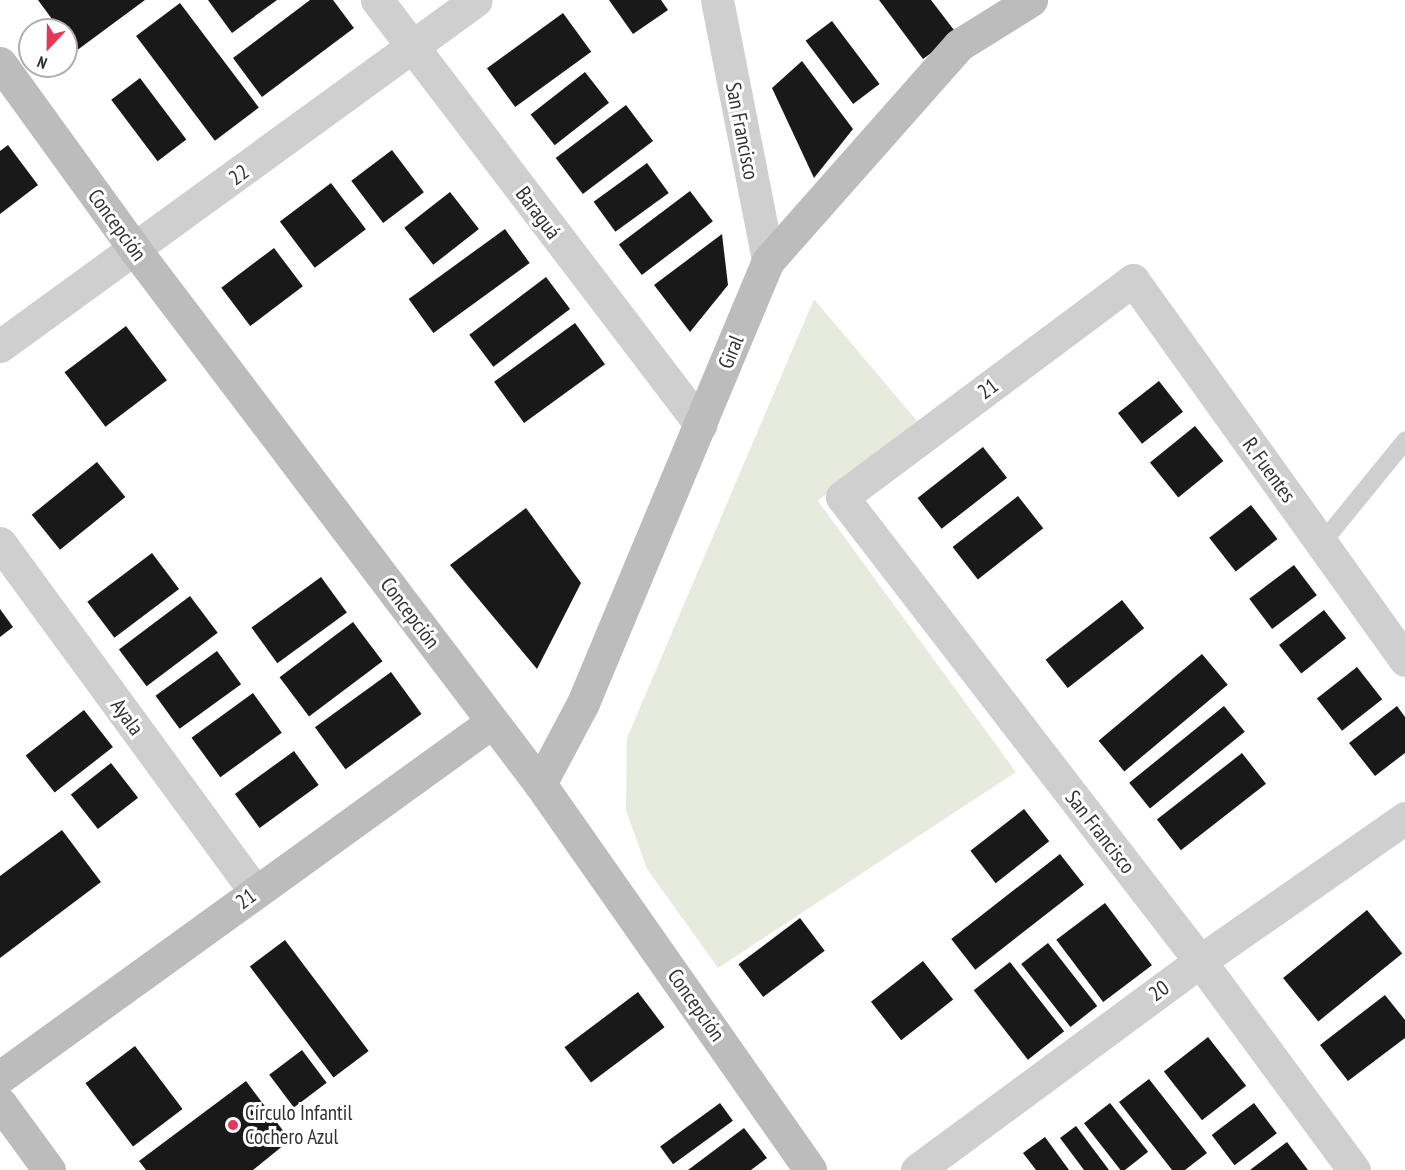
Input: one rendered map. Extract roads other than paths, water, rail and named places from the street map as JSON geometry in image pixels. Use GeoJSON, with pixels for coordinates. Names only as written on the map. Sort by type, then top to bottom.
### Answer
{"type":"FeatureCollection","features":[{"type":"Feature","properties":{"kind":"street","name":"Baraguá"},"geometry":{"type":"LineString","coordinates":[[377,0],[701,425]]}},
{"type":"Feature","properties":{"kind":"street","name":"22"},"geometry":{"type":"LineString","coordinates":[[0,346],[136,251],[476,0]]}},
{"type":"Feature","properties":{"kind":"street","name":"San Francisco"},"geometry":{"type":"LineString","coordinates":[[717,0],[768,261]]}},
{"type":"Feature","properties":{"kind":"street","name":"Giral"},"geometry":{"type":"LineString","coordinates":[[540,784],[583,703],[768,261],[959,45],[1031,0]]}},
{"type":"Feature","properties":{"kind":"street","name":"Concepción"},"geometry":{"type":"LineString","coordinates":[[0,63],[136,251],[540,784],[810,1170]]}},
{"type":"Feature","properties":{"kind":"street","name":"21"},"geometry":{"type":"LineString","coordinates":[[842,497],[1133,280]]}},
{"type":"Feature","properties":{"kind":"street","name":"R. Fuentes"},"geometry":{"type":"LineString","coordinates":[[1133,280],[1405,660]]}},
{"type":"Feature","properties":{"kind":"street","name":"San Francisco"},"geometry":{"type":"LineString","coordinates":[[842,497],[1200,961],[1354,1170]]}},
{"type":"Feature","properties":{"kind":"street","name":"Ayala"},"geometry":{"type":"LineString","coordinates":[[0,543],[255,892]]}},
{"type":"Feature","properties":{"kind":"street","name":"21"},"geometry":{"type":"LineString","coordinates":[[0,1077],[492,722]]}},
{"type":"Feature","properties":{"kind":"street","name":"20"},"geometry":{"type":"LineString","coordinates":[[917,1170],[1200,961],[1405,818]]}},
{"type":"Feature","properties":{"kind":"street"},"geometry":{"type":"LineString","coordinates":[[0,1104],[49,1170]]}},
{"type":"Feature","properties":{"kind":"lane"},"geometry":{"type":"LineString","coordinates":[[1322,543],[1405,441]]}},
{"type":"Feature","properties":{"kind":"place","name":"Círculo Infantil Cochero Azul"},"geometry":{"type":"Point","coordinates":[233,1125]}}]}
